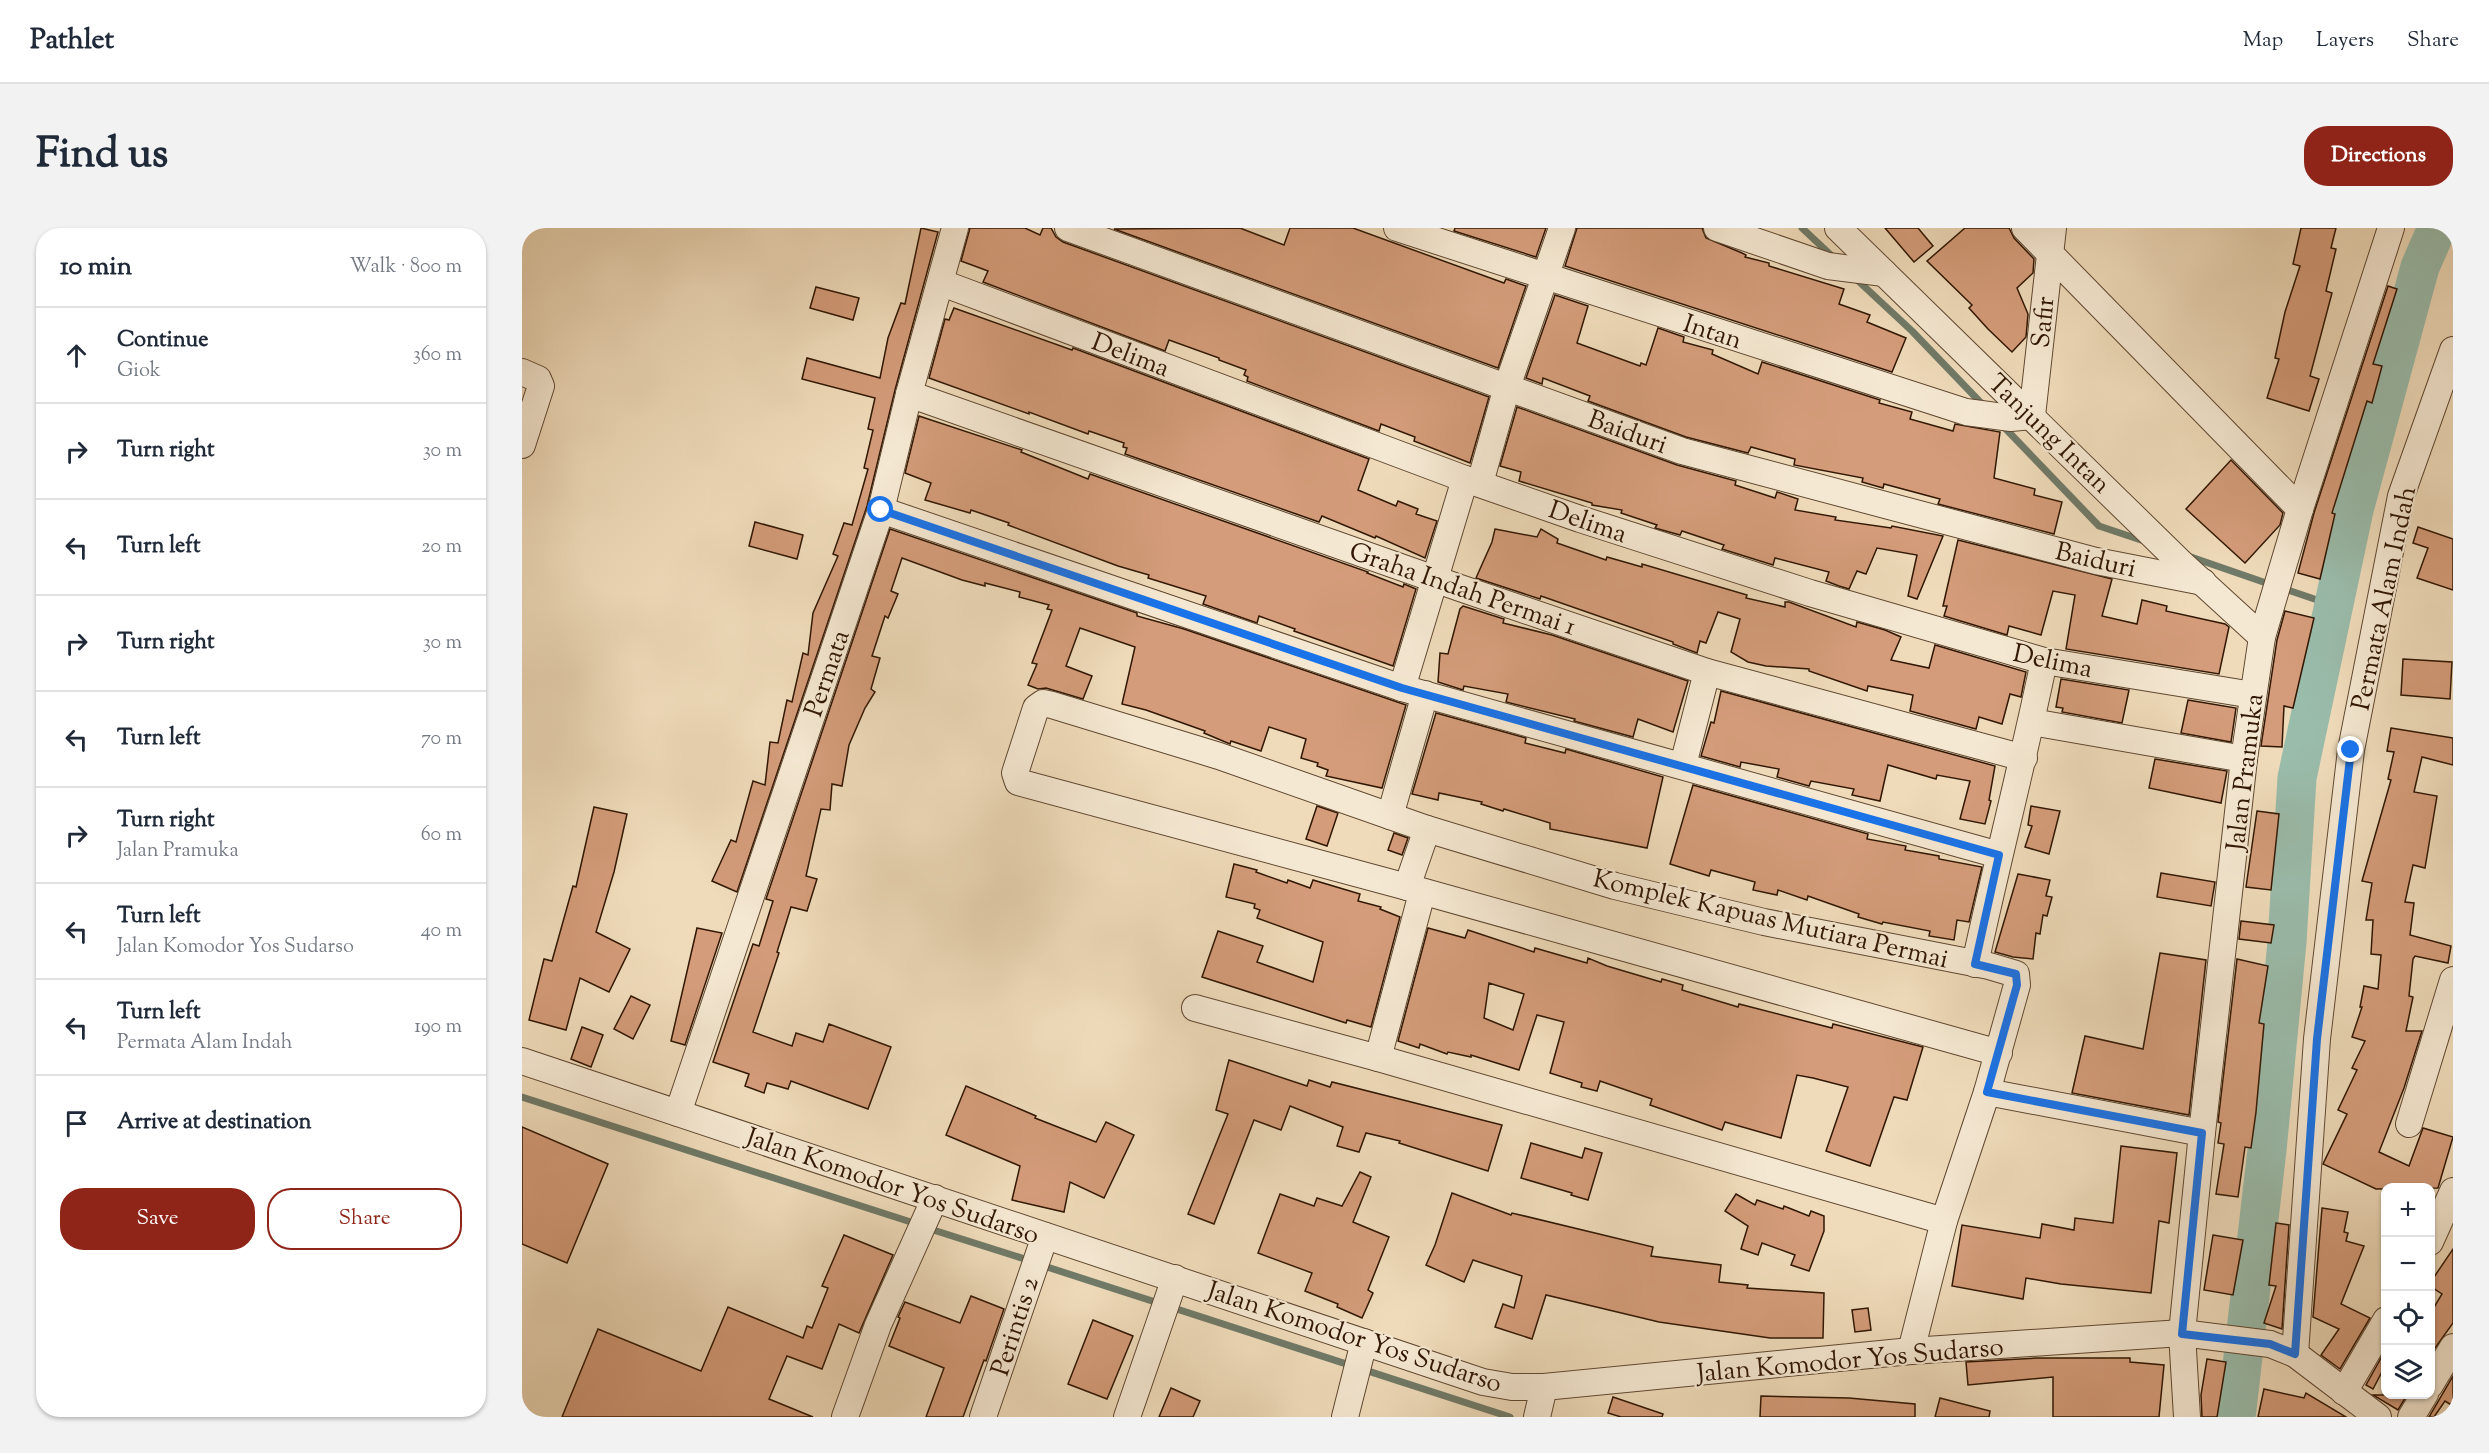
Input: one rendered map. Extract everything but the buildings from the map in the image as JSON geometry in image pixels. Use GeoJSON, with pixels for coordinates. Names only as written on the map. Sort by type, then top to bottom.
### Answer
{"type":"FeatureCollection","features":[{"type":"Feature","properties":{"kind":"street","name":"Permata"},"geometry":{"type":"LineString","coordinates":[[678,1113],[881,510],[909,394],[956,228]]}},
{"type":"Feature","properties":{"kind":"street","name":"Baiduri"},"geometry":{"type":"LineString","coordinates":[[1068,228],[1682,451],[2096,561],[2200,580]]}},
{"type":"Feature","properties":{"kind":"street","name":"Intan"},"geometry":{"type":"LineString","coordinates":[[1397,228],[1966,412],[2022,417]]}},
{"type":"Feature","properties":{"kind":"street"},"geometry":{"type":"LineString","coordinates":[[1390,816],[1436,580],[1507,387],[1562,228]]}},
{"type":"Feature","properties":{"kind":"street"},"geometry":{"type":"LineString","coordinates":[[1717,228],[1827,266],[1876,272]]}},
{"type":"Feature","properties":{"kind":"street","name":"Tanjung Intan"},"geometry":{"type":"LineString","coordinates":[[1838,228],[1876,272],[2022,417],[2136,517],[2262,637]]}},
{"type":"Feature","properties":{"kind":"street"},"geometry":{"type":"LineString","coordinates":[[2025,228],[2051,240],[2300,509]]}},
{"type":"Feature","properties":{"kind":"street","name":"Jalan Pramuka"},"geometry":{"type":"LineString","coordinates":[[2187,1417],[2182,1334],[2244,759],[2262,637],[2300,509],[2391,228]]}},
{"type":"Feature","properties":{"kind":"street","name":"Safir"},"geometry":{"type":"LineString","coordinates":[[2022,417],[2051,240]]}},
{"type":"Feature","properties":{"kind":"street","name":"Delima"},"geometry":{"type":"LineString","coordinates":[[942,283],[1472,481],[1580,519],[1810,593],[2044,661],[2253,695]]}},
{"type":"Feature","properties":{"kind":"street","name":"Permata Alam Indah"},"geometry":{"type":"LineString","coordinates":[[2295,1354],[2317,1039],[2351,750],[2402,496],[2453,350]]}},
{"type":"Feature","properties":{"kind":"street"},"geometry":{"type":"LineString","coordinates":[[522,372],[538,379],[541,386],[522,445]]}},
{"type":"Feature","properties":{"kind":"street","name":"Graha Indah Permai 1"},"geometry":{"type":"LineString","coordinates":[[909,394],[1436,580],[1707,672],[2024,758]]}},
{"type":"Feature","properties":{"kind":"street"},"geometry":{"type":"LineString","coordinates":[[881,510],[1414,691],[1999,855]]}},
{"type":"Feature","properties":{"kind":"street"},"geometry":{"type":"LineString","coordinates":[[1975,964],[1999,855],[2024,758],[2044,661]]}},
{"type":"Feature","properties":{"kind":"street"},"geometry":{"type":"LineString","coordinates":[[1683,765],[1707,672]]}},
{"type":"Feature","properties":{"kind":"street","name":"Komplek Kapuas Mutiara Permai"},"geometry":{"type":"LineString","coordinates":[[1415,890],[1018,782],[1015,772],[1036,708],[1043,703],[1219,756],[1427,829],[1627,889],[1764,922],[2016,974],[2017,985],[1999,1053],[1944,1221],[1911,1351]]}},
{"type":"Feature","properties":{"kind":"street"},"geometry":{"type":"LineString","coordinates":[[2032,722],[2244,759]]}},
{"type":"Feature","properties":{"kind":"street"},"geometry":{"type":"LineString","coordinates":[[1378,1058],[1427,829]]}},
{"type":"Feature","properties":{"kind":"street"},"geometry":{"type":"LineString","coordinates":[[1415,890],[1999,1053]]}},
{"type":"Feature","properties":{"kind":"street"},"geometry":{"type":"LineString","coordinates":[[2409,1124],[2453,980]]}},
{"type":"Feature","properties":{"kind":"street"},"geometry":{"type":"LineString","coordinates":[[1195,1008],[1378,1058],[1944,1221]]}},
{"type":"Feature","properties":{"kind":"street","name":"Jalan Komodor Yos Sudarso"},"geometry":{"type":"LineString","coordinates":[[522,1061],[678,1113],[930,1208],[1041,1246],[1363,1348],[1483,1382],[1512,1387],[1540,1405],[1911,1351],[2182,1334],[2270,1344],[2295,1354],[2378,1417]]}},
{"type":"Feature","properties":{"kind":"street"},"geometry":{"type":"LineString","coordinates":[[1987,1092],[2202,1133]]}},
{"type":"Feature","properties":{"kind":"street"},"geometry":{"type":"LineString","coordinates":[[2432,1237],[2453,1191]]}},
{"type":"Feature","properties":{"kind":"street"},"geometry":{"type":"LineString","coordinates":[[845,1417],[879,1325],[930,1208]]}},
{"type":"Feature","properties":{"kind":"street","name":"Perintis 2"},"geometry":{"type":"LineString","coordinates":[[983,1417],[1041,1246]]}},
{"type":"Feature","properties":{"kind":"street"},"geometry":{"type":"LineString","coordinates":[[1127,1417],[1172,1288]]}},
{"type":"Feature","properties":{"kind":"street"},"geometry":{"type":"LineString","coordinates":[[2344,1392],[2381,1327]]}},
{"type":"Feature","properties":{"kind":"street"},"geometry":{"type":"LineString","coordinates":[[2435,1377],[2453,1347]]}},
{"type":"Feature","properties":{"kind":"street"},"geometry":{"type":"LineString","coordinates":[[1345,1417],[1363,1348]]}},
{"type":"Feature","properties":{"kind":"street"},"geometry":{"type":"LineString","coordinates":[[2411,1417],[2422,1399]]}},
{"type":"Feature","properties":{"kind":"waterway"},"geometry":{"type":"LineString","coordinates":[[1802,228],[1833,257]]}},
{"type":"Feature","properties":{"kind":"waterway"},"geometry":{"type":"LineString","coordinates":[[2236,1417],[2267,1150],[2287,942],[2297,778],[2354,510],[2420,267],[2437,228]]}},
{"type":"Feature","properties":{"kind":"waterway"},"geometry":{"type":"LineString","coordinates":[[1854,277],[1912,331],[1984,406]]}},
{"type":"Feature","properties":{"kind":"waterway"},"geometry":{"type":"LineString","coordinates":[[2002,425],[2099,526],[2147,542]]}},
{"type":"Feature","properties":{"kind":"waterway"},"geometry":{"type":"LineString","coordinates":[[2188,556],[2272,585]]}},
{"type":"Feature","properties":{"kind":"waterway"},"geometry":{"type":"LineString","coordinates":[[2282,588],[2335,606]]}},
{"type":"Feature","properties":{"kind":"waterway"},"geometry":{"type":"LineString","coordinates":[[522,1097],[917,1224]]}},
{"type":"Feature","properties":{"kind":"waterway"},"geometry":{"type":"LineString","coordinates":[[927,1228],[1031,1261]]}},
{"type":"Feature","properties":{"kind":"waterway"},"geometry":{"type":"LineString","coordinates":[[1041,1265],[1510,1417]]}},
{"type":"Feature","properties":{"kind":"route"},"geometry":{"type":"LineString","coordinates":[[881,510],[1402,688],[1999,855],[1975,964],[2016,974],[2017,985],[1987,1092],[2202,1133],[2182,1334],[2270,1344],[2280,1346],[2295,1354],[2317,1039],[2351,750]]}}]}
